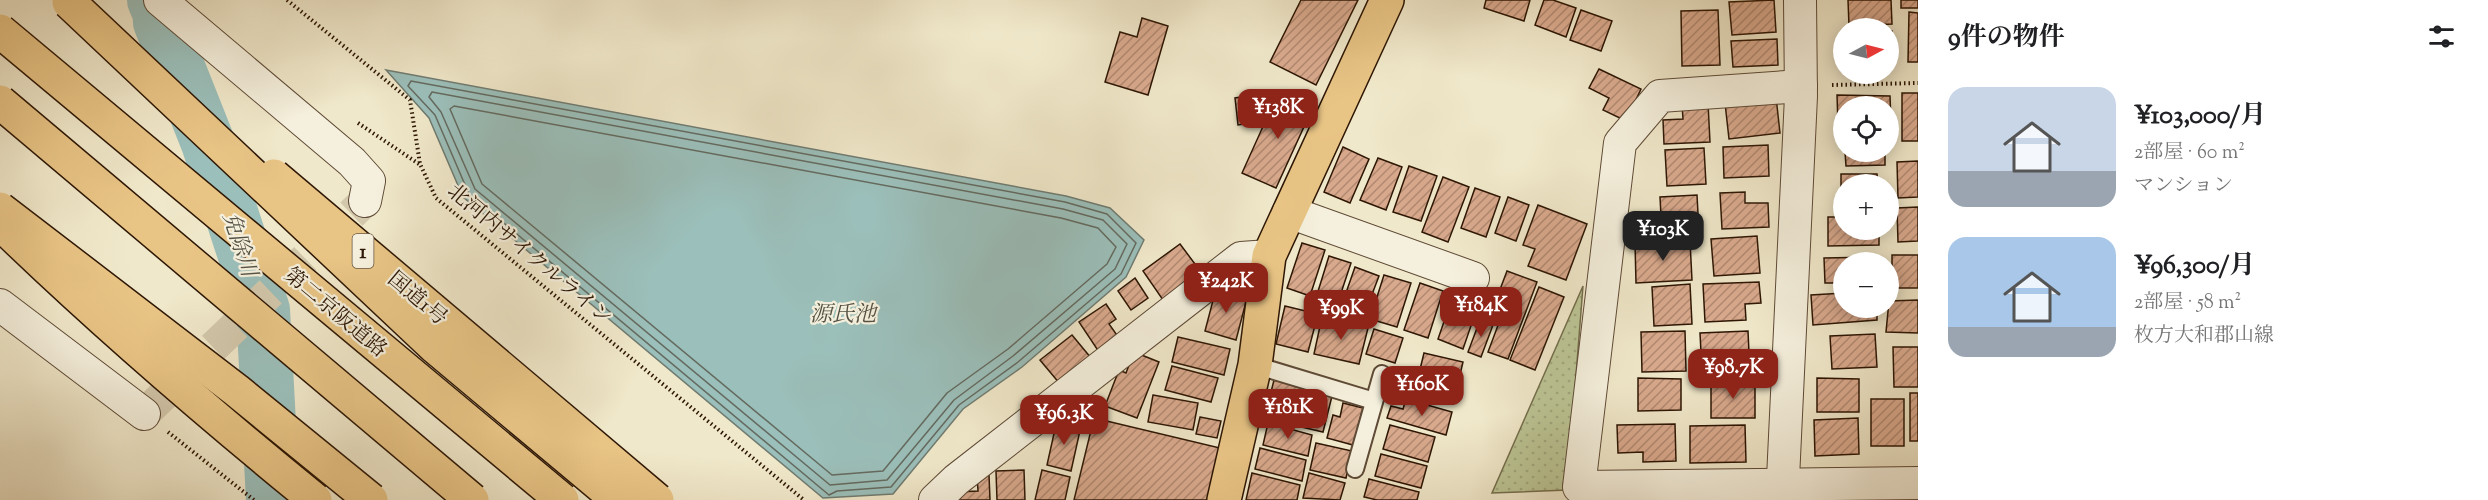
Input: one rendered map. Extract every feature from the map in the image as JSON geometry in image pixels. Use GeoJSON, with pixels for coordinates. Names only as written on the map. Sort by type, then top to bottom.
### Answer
{"type":"FeatureCollection","features":[{"type":"Feature","properties":{"kind":"main road"},"geometry":{"type":"LineString","coordinates":[[1224,500],[1255,365],[1269,256],[1387,0]]}},
{"type":"Feature","properties":{"kind":"main road","name":"国道1号"},"geometry":{"type":"LineString","coordinates":[[618,500],[434,346],[69,2],[657,500]]}},
{"type":"Feature","properties":{"kind":"main road","name":"第二京阪道路"},"geometry":{"type":"LineString","coordinates":[[0,31],[562,500]]}},
{"type":"Feature","properties":{"kind":"main road"},"geometry":{"type":"LineString","coordinates":[[0,102],[472,500]]}},
{"type":"Feature","properties":{"kind":"main road"},"geometry":{"type":"LineString","coordinates":[[0,209],[236,390],[371,500]]}},
{"type":"Feature","properties":{"kind":"main road"},"geometry":{"type":"LineString","coordinates":[[0,223],[52,274],[216,420],[315,500]]}},
{"type":"Feature","properties":{"kind":"street"},"geometry":{"type":"LineString","coordinates":[[160,0],[352,162],[369,181],[365,201]]}},
{"type":"Feature","properties":{"kind":"street"},"geometry":{"type":"LineString","coordinates":[[1782,492],[1801,86],[1800,0]]}},
{"type":"Feature","properties":{"kind":"street"},"geometry":{"type":"LineString","coordinates":[[1801,86],[1660,96],[1620,143],[1580,487],[1782,492],[1918,483]]}},
{"type":"Feature","properties":{"kind":"street"},"geometry":{"type":"LineString","coordinates":[[1289,212],[1473,279]]}},
{"type":"Feature","properties":{"kind":"street"},"geometry":{"type":"LineString","coordinates":[[935,500],[956,480],[1241,258],[1269,256]]}},
{"type":"Feature","properties":{"kind":"street"},"geometry":{"type":"LineString","coordinates":[[0,305],[144,414]]}},
{"type":"Feature","properties":{"kind":"lane"},"geometry":{"type":"LineString","coordinates":[[1255,365],[1374,401]]}},
{"type":"Feature","properties":{"kind":"lane"},"geometry":{"type":"LineString","coordinates":[[1355,469],[1382,374]]}},
{"type":"Feature","properties":{"kind":"path","name":"北河内サイクルライン"},"geometry":{"type":"LineString","coordinates":[[287,0],[410,100],[420,164],[436,198],[804,500]]}},
{"type":"Feature","properties":{"kind":"path"},"geometry":{"type":"LineString","coordinates":[[1801,86],[1918,83]]}},
{"type":"Feature","properties":{"kind":"path"},"geometry":{"type":"LineString","coordinates":[[144,414],[255,500]]}},
{"type":"Feature","properties":{"kind":"green space"},"geometry":{"type":"Polygon","coordinates":[[[1583,286],[1567,490],[1492,493],[1583,286]]]}},
{"type":"Feature","properties":{"kind":"water","name":"源氏池"},"geometry":{"type":"Polygon","coordinates":[[[386,70],[1066,196],[1110,208],[1144,240],[1126,277],[1022,367],[963,409],[893,494],[823,498],[463,197],[429,118],[386,70]]]}},
{"type":"Feature","properties":{"kind":"building"},"geometry":{"type":"Polygon","coordinates":[[[1301,0],[1358,0],[1316,85],[1270,62],[1301,0]]]}},
{"type":"Feature","properties":{"kind":"building"},"geometry":{"type":"Polygon","coordinates":[[[1486,0],[1530,0],[1524,21],[1484,8],[1486,0]]]}},
{"type":"Feature","properties":{"kind":"building"},"geometry":{"type":"Polygon","coordinates":[[[1544,0],[1553,0],[1576,8],[1566,37],[1535,25],[1544,0]]]}},
{"type":"Feature","properties":{"kind":"building"},"geometry":{"type":"Polygon","coordinates":[[[1774,0],[1776,32],[1732,35],[1729,2],[1774,0]]]}},
{"type":"Feature","properties":{"kind":"building"},"geometry":{"type":"Polygon","coordinates":[[[1848,0],[1891,0],[1892,18],[1849,18],[1848,0]]]}},
{"type":"Feature","properties":{"kind":"building"},"geometry":{"type":"Polygon","coordinates":[[[1901,0],[1918,0],[1918,8],[1901,8],[1901,0]]]}},
{"type":"Feature","properties":{"kind":"building"},"geometry":{"type":"Polygon","coordinates":[[[1581,10],[1612,21],[1601,51],[1570,40],[1581,10]]]}},
{"type":"Feature","properties":{"kind":"building"},"geometry":{"type":"Polygon","coordinates":[[[1718,10],[1720,65],[1682,66],[1681,11],[1718,10]]]}},
{"type":"Feature","properties":{"kind":"building"},"geometry":{"type":"Polygon","coordinates":[[[1909,12],[1918,13],[1918,62],[1908,62],[1909,12]]]}},
{"type":"Feature","properties":{"kind":"building"},"geometry":{"type":"Polygon","coordinates":[[[1142,18],[1168,26],[1148,95],[1105,82],[1120,32],[1137,37],[1142,18]]]}},
{"type":"Feature","properties":{"kind":"building"},"geometry":{"type":"Polygon","coordinates":[[[1777,39],[1778,65],[1733,67],[1731,41],[1777,39]]]}},
{"type":"Feature","properties":{"kind":"building"},"geometry":{"type":"Polygon","coordinates":[[[1599,69],[1641,89],[1626,121],[1603,110],[1609,98],[1589,88],[1599,69]]]}},
{"type":"Feature","properties":{"kind":"building"},"geometry":{"type":"Polygon","coordinates":[[[1279,91],[1313,107],[1276,188],[1242,173],[1279,91]]]}},
{"type":"Feature","properties":{"kind":"building"},"geometry":{"type":"Polygon","coordinates":[[[1902,93],[1918,93],[1918,141],[1902,141],[1902,93]]]}},
{"type":"Feature","properties":{"kind":"building"},"geometry":{"type":"Polygon","coordinates":[[[1254,95],[1258,122],[1238,125],[1235,98],[1254,95]]]}},
{"type":"Feature","properties":{"kind":"building"},"geometry":{"type":"Polygon","coordinates":[[[1837,95],[1890,96],[1837,96],[1837,95]]]}},
{"type":"Feature","properties":{"kind":"building"},"geometry":{"type":"Polygon","coordinates":[[[1776,97],[1780,133],[1729,139],[1725,103],[1776,97]]]}},
{"type":"Feature","properties":{"kind":"building"},"geometry":{"type":"Polygon","coordinates":[[[1708,103],[1710,142],[1664,144],[1663,120],[1683,119],[1682,104],[1708,103]]]}},
{"type":"Feature","properties":{"kind":"building"},"geometry":{"type":"Polygon","coordinates":[[[1768,145],[1769,176],[1724,178],[1723,147],[1768,145]]]}},
{"type":"Feature","properties":{"kind":"building"},"geometry":{"type":"Polygon","coordinates":[[[1343,147],[1369,159],[1350,203],[1324,192],[1343,147]]]}},
{"type":"Feature","properties":{"kind":"building"},"geometry":{"type":"Polygon","coordinates":[[[1704,148],[1706,184],[1667,186],[1665,150],[1704,148]]]}},
{"type":"Feature","properties":{"kind":"building"},"geometry":{"type":"Polygon","coordinates":[[[1378,158],[1402,167],[1386,210],[1360,200],[1378,158]]]}},
{"type":"Feature","properties":{"kind":"building"},"geometry":{"type":"Polygon","coordinates":[[[1918,161],[1918,197],[1899,198],[1897,162],[1918,161]]]}},
{"type":"Feature","properties":{"kind":"building"},"geometry":{"type":"Polygon","coordinates":[[[1846,162],[1885,162],[1885,165],[1846,166],[1846,162]]]}},
{"type":"Feature","properties":{"kind":"building"},"geometry":{"type":"Polygon","coordinates":[[[1409,166],[1437,176],[1421,221],[1393,212],[1409,166]]]}},
{"type":"Feature","properties":{"kind":"building"},"geometry":{"type":"Polygon","coordinates":[[[1443,177],[1469,187],[1448,242],[1422,232],[1443,177]]]}},
{"type":"Feature","properties":{"kind":"building"},"geometry":{"type":"Polygon","coordinates":[[[1475,188],[1500,197],[1486,237],[1461,228],[1475,188]]]}},
{"type":"Feature","properties":{"kind":"building"},"geometry":{"type":"Polygon","coordinates":[[[1745,192],[1745,203],[1768,203],[1769,227],[1722,229],[1720,193],[1745,192]]]}},
{"type":"Feature","properties":{"kind":"building"},"geometry":{"type":"Polygon","coordinates":[[[1697,195],[1699,232],[1662,234],[1660,197],[1697,195]]]}},
{"type":"Feature","properties":{"kind":"building"},"geometry":{"type":"Polygon","coordinates":[[[1508,197],[1529,205],[1516,241],[1495,233],[1508,197]]]}},
{"type":"Feature","properties":{"kind":"building"},"geometry":{"type":"Polygon","coordinates":[[[1538,205],[1587,224],[1566,280],[1528,266],[1535,249],[1523,245],[1538,205]]]}},
{"type":"Feature","properties":{"kind":"building"},"geometry":{"type":"Polygon","coordinates":[[[1918,207],[1918,241],[1898,242],[1899,208],[1918,207]]]}},
{"type":"Feature","properties":{"kind":"building"},"geometry":{"type":"Polygon","coordinates":[[[1828,217],[1833,217],[1833,240],[1879,240],[1879,245],[1828,246],[1828,217]]]}},
{"type":"Feature","properties":{"kind":"building"},"geometry":{"type":"Polygon","coordinates":[[[1757,236],[1760,273],[1714,276],[1711,239],[1757,236]]]}},
{"type":"Feature","properties":{"kind":"building"},"geometry":{"type":"Polygon","coordinates":[[[1690,241],[1692,280],[1636,283],[1635,243],[1690,241]]]}},
{"type":"Feature","properties":{"kind":"building"},"geometry":{"type":"Polygon","coordinates":[[[1302,243],[1325,250],[1310,296],[1287,288],[1302,243]]]}},
{"type":"Feature","properties":{"kind":"building"},"geometry":{"type":"Polygon","coordinates":[[[1180,244],[1201,272],[1163,300],[1143,271],[1180,244]]]}},
{"type":"Feature","properties":{"kind":"building"},"geometry":{"type":"Polygon","coordinates":[[[1899,255],[1918,255],[1918,288],[1899,288],[1899,255]]]}},
{"type":"Feature","properties":{"kind":"building"},"geometry":{"type":"Polygon","coordinates":[[[1329,256],[1351,263],[1336,308],[1315,301],[1329,256]]]}},
{"type":"Feature","properties":{"kind":"building"},"geometry":{"type":"Polygon","coordinates":[[[1824,258],[1833,258],[1833,283],[1825,283],[1824,258]]]}},
{"type":"Feature","properties":{"kind":"building"},"geometry":{"type":"Polygon","coordinates":[[[1355,267],[1379,276],[1363,318],[1340,310],[1355,267]]]}},
{"type":"Feature","properties":{"kind":"building"},"geometry":{"type":"Polygon","coordinates":[[[1507,271],[1537,282],[1508,359],[1488,352],[1500,320],[1490,316],[1507,271]]]}},
{"type":"Feature","properties":{"kind":"building"},"geometry":{"type":"Polygon","coordinates":[[[1384,275],[1411,283],[1397,327],[1370,319],[1384,275]]]}},
{"type":"Feature","properties":{"kind":"building"},"geometry":{"type":"Polygon","coordinates":[[[1135,278],[1148,298],[1131,310],[1118,291],[1135,278]]]}},
{"type":"Feature","properties":{"kind":"building"},"geometry":{"type":"Polygon","coordinates":[[[1759,282],[1761,303],[1745,304],[1746,320],[1705,322],[1703,284],[1759,282]]]}},
{"type":"Feature","properties":{"kind":"building"},"geometry":{"type":"Polygon","coordinates":[[[1420,283],[1443,291],[1428,338],[1404,330],[1420,283]]]}},
{"type":"Feature","properties":{"kind":"building"},"geometry":{"type":"Polygon","coordinates":[[[1690,284],[1692,324],[1654,326],[1652,287],[1690,284]]]}},
{"type":"Feature","properties":{"kind":"building"},"geometry":{"type":"Polygon","coordinates":[[[1539,287],[1564,297],[1535,370],[1510,360],[1539,287]]]}},
{"type":"Feature","properties":{"kind":"building"},"geometry":{"type":"Polygon","coordinates":[[[1216,289],[1247,298],[1236,340],[1205,331],[1216,289]]]}},
{"type":"Feature","properties":{"kind":"building"},"geometry":{"type":"Polygon","coordinates":[[[1833,294],[1833,318],[1877,318],[1877,320],[1813,325],[1811,295],[1833,294]]]}},
{"type":"Feature","properties":{"kind":"building"},"geometry":{"type":"Polygon","coordinates":[[[1918,300],[1918,333],[1886,332],[1887,318],[1899,318],[1899,301],[1918,300]]]}},
{"type":"Feature","properties":{"kind":"building"},"geometry":{"type":"Polygon","coordinates":[[[1106,304],[1116,319],[1109,324],[1119,338],[1099,352],[1079,322],[1106,304]]]}},
{"type":"Feature","properties":{"kind":"building"},"geometry":{"type":"Polygon","coordinates":[[[1285,306],[1318,314],[1308,352],[1276,344],[1285,306]]]}},
{"type":"Feature","properties":{"kind":"building"},"geometry":{"type":"Polygon","coordinates":[[[1448,310],[1473,320],[1463,349],[1438,339],[1448,310]]]}},
{"type":"Feature","properties":{"kind":"building"},"geometry":{"type":"Polygon","coordinates":[[[1322,317],[1368,328],[1359,364],[1314,354],[1322,317]]]}},
{"type":"Feature","properties":{"kind":"building"},"geometry":{"type":"Polygon","coordinates":[[[1480,320],[1493,325],[1481,357],[1468,352],[1480,320]]]}},
{"type":"Feature","properties":{"kind":"building"},"geometry":{"type":"Polygon","coordinates":[[[1374,329],[1403,338],[1395,363],[1366,354],[1374,329]]]}},
{"type":"Feature","properties":{"kind":"building"},"geometry":{"type":"Polygon","coordinates":[[[1685,331],[1686,371],[1642,372],[1641,332],[1685,331]]]}},
{"type":"Feature","properties":{"kind":"building"},"geometry":{"type":"Polygon","coordinates":[[[1748,331],[1749,353],[1762,353],[1763,369],[1702,372],[1700,333],[1748,331]]]}},
{"type":"Feature","properties":{"kind":"building"},"geometry":{"type":"Polygon","coordinates":[[[1875,334],[1877,367],[1832,369],[1830,336],[1875,334]]]}},
{"type":"Feature","properties":{"kind":"building"},"geometry":{"type":"Polygon","coordinates":[[[1072,335],[1091,358],[1060,384],[1040,360],[1072,335]]]}},
{"type":"Feature","properties":{"kind":"building"},"geometry":{"type":"Polygon","coordinates":[[[1178,337],[1230,349],[1224,375],[1172,362],[1178,337]]]}},
{"type":"Feature","properties":{"kind":"building"},"geometry":{"type":"Polygon","coordinates":[[[1893,347],[1918,347],[1918,387],[1894,387],[1893,347]]]}},
{"type":"Feature","properties":{"kind":"building"},"geometry":{"type":"Polygon","coordinates":[[[1134,352],[1159,362],[1137,418],[1105,406],[1119,370],[1126,373],[1134,352]]]}},
{"type":"Feature","properties":{"kind":"building"},"geometry":{"type":"Polygon","coordinates":[[[1424,353],[1463,362],[1453,404],[1414,394],[1424,353]]]}},
{"type":"Feature","properties":{"kind":"building"},"geometry":{"type":"Polygon","coordinates":[[[1172,366],[1218,378],[1211,402],[1165,390],[1172,366]]]}},
{"type":"Feature","properties":{"kind":"building"},"geometry":{"type":"Polygon","coordinates":[[[1638,378],[1681,379],[1681,410],[1638,411],[1638,378]]]}},
{"type":"Feature","properties":{"kind":"building"},"geometry":{"type":"Polygon","coordinates":[[[1817,378],[1859,379],[1859,412],[1817,412],[1817,378]]]}},
{"type":"Feature","properties":{"kind":"building"},"geometry":{"type":"Polygon","coordinates":[[[1274,380],[1301,387],[1292,423],[1265,416],[1274,380]]]}},
{"type":"Feature","properties":{"kind":"building"},"geometry":{"type":"Polygon","coordinates":[[[1755,381],[1755,418],[1711,418],[1711,382],[1755,381]]]}},
{"type":"Feature","properties":{"kind":"building"},"geometry":{"type":"Polygon","coordinates":[[[1305,389],[1332,396],[1323,432],[1297,426],[1305,389]]]}},
{"type":"Feature","properties":{"kind":"building"},"geometry":{"type":"Polygon","coordinates":[[[1910,393],[1918,393],[1918,441],[1910,441],[1910,393]]]}},
{"type":"Feature","properties":{"kind":"building"},"geometry":{"type":"Polygon","coordinates":[[[1153,395],[1198,403],[1193,430],[1148,422],[1153,395]]]}},
{"type":"Feature","properties":{"kind":"building"},"geometry":{"type":"Polygon","coordinates":[[[1406,399],[1452,412],[1446,435],[1387,418],[1391,406],[1403,409],[1406,399]]]}},
{"type":"Feature","properties":{"kind":"building"},"geometry":{"type":"Polygon","coordinates":[[[1871,399],[1904,399],[1904,446],[1871,446],[1871,399]]]}},
{"type":"Feature","properties":{"kind":"building"},"geometry":{"type":"Polygon","coordinates":[[[1343,403],[1363,408],[1353,445],[1327,438],[1333,415],[1340,417],[1343,403]]]}},
{"type":"Feature","properties":{"kind":"building"},"geometry":{"type":"Polygon","coordinates":[[[1200,417],[1221,421],[1217,438],[1196,434],[1200,417]]]}},
{"type":"Feature","properties":{"kind":"building"},"geometry":{"type":"Polygon","coordinates":[[[1094,418],[1220,448],[1208,500],[1074,500],[1094,418]]]}},
{"type":"Feature","properties":{"kind":"building"},"geometry":{"type":"Polygon","coordinates":[[[1858,418],[1859,454],[1815,456],[1814,420],[1858,418]]]}},
{"type":"Feature","properties":{"kind":"building"},"geometry":{"type":"Polygon","coordinates":[[[1057,420],[1081,426],[1071,471],[1047,465],[1057,420]]]}},
{"type":"Feature","properties":{"kind":"building"},"geometry":{"type":"Polygon","coordinates":[[[1268,423],[1312,435],[1308,456],[1263,445],[1268,423]]]}},
{"type":"Feature","properties":{"kind":"building"},"geometry":{"type":"Polygon","coordinates":[[[1675,424],[1676,461],[1643,462],[1643,452],[1618,453],[1617,425],[1675,424]]]}},
{"type":"Feature","properties":{"kind":"building"},"geometry":{"type":"Polygon","coordinates":[[[1390,425],[1435,437],[1428,462],[1383,449],[1390,425]]]}},
{"type":"Feature","properties":{"kind":"building"},"geometry":{"type":"Polygon","coordinates":[[[1745,425],[1746,462],[1690,463],[1690,426],[1745,425]]]}},
{"type":"Feature","properties":{"kind":"building"},"geometry":{"type":"Polygon","coordinates":[[[1316,443],[1352,451],[1346,478],[1310,470],[1316,443]]]}},
{"type":"Feature","properties":{"kind":"building"},"geometry":{"type":"Polygon","coordinates":[[[1260,448],[1306,460],[1302,481],[1255,469],[1260,448]]]}},
{"type":"Feature","properties":{"kind":"building"},"geometry":{"type":"Polygon","coordinates":[[[1381,454],[1427,466],[1421,488],[1375,476],[1381,454]]]}},
{"type":"Feature","properties":{"kind":"building"},"geometry":{"type":"Polygon","coordinates":[[[1024,470],[1025,500],[997,500],[996,471],[1024,470]]]}},
{"type":"Feature","properties":{"kind":"building"},"geometry":{"type":"Polygon","coordinates":[[[1042,470],[1070,477],[1065,500],[1035,500],[1042,470]]]}},
{"type":"Feature","properties":{"kind":"building"},"geometry":{"type":"Polygon","coordinates":[[[1252,473],[1300,485],[1297,500],[1246,500],[1252,473]]]}},
{"type":"Feature","properties":{"kind":"building"},"geometry":{"type":"Polygon","coordinates":[[[1309,473],[1345,483],[1340,500],[1303,498],[1309,473]]]}},
{"type":"Feature","properties":{"kind":"building"},"geometry":{"type":"Polygon","coordinates":[[[977,475],[989,475],[990,500],[957,500],[957,492],[978,491],[977,475]]]}},
{"type":"Feature","properties":{"kind":"building"},"geometry":{"type":"Polygon","coordinates":[[[1369,479],[1419,492],[1417,500],[1377,500],[1364,497],[1369,479]]]}},
{"type":"Feature","properties":{"kind":"waterway","name":"免除川"},"geometry":{"type":"LineString","coordinates":[[154,0],[162,19],[160,22],[208,143],[263,310],[273,500]]}},
{"type":"Feature","properties":{"kind":"tunnel"},"geometry":{"type":"LineString","coordinates":[[144,414],[365,201]]}}]}
